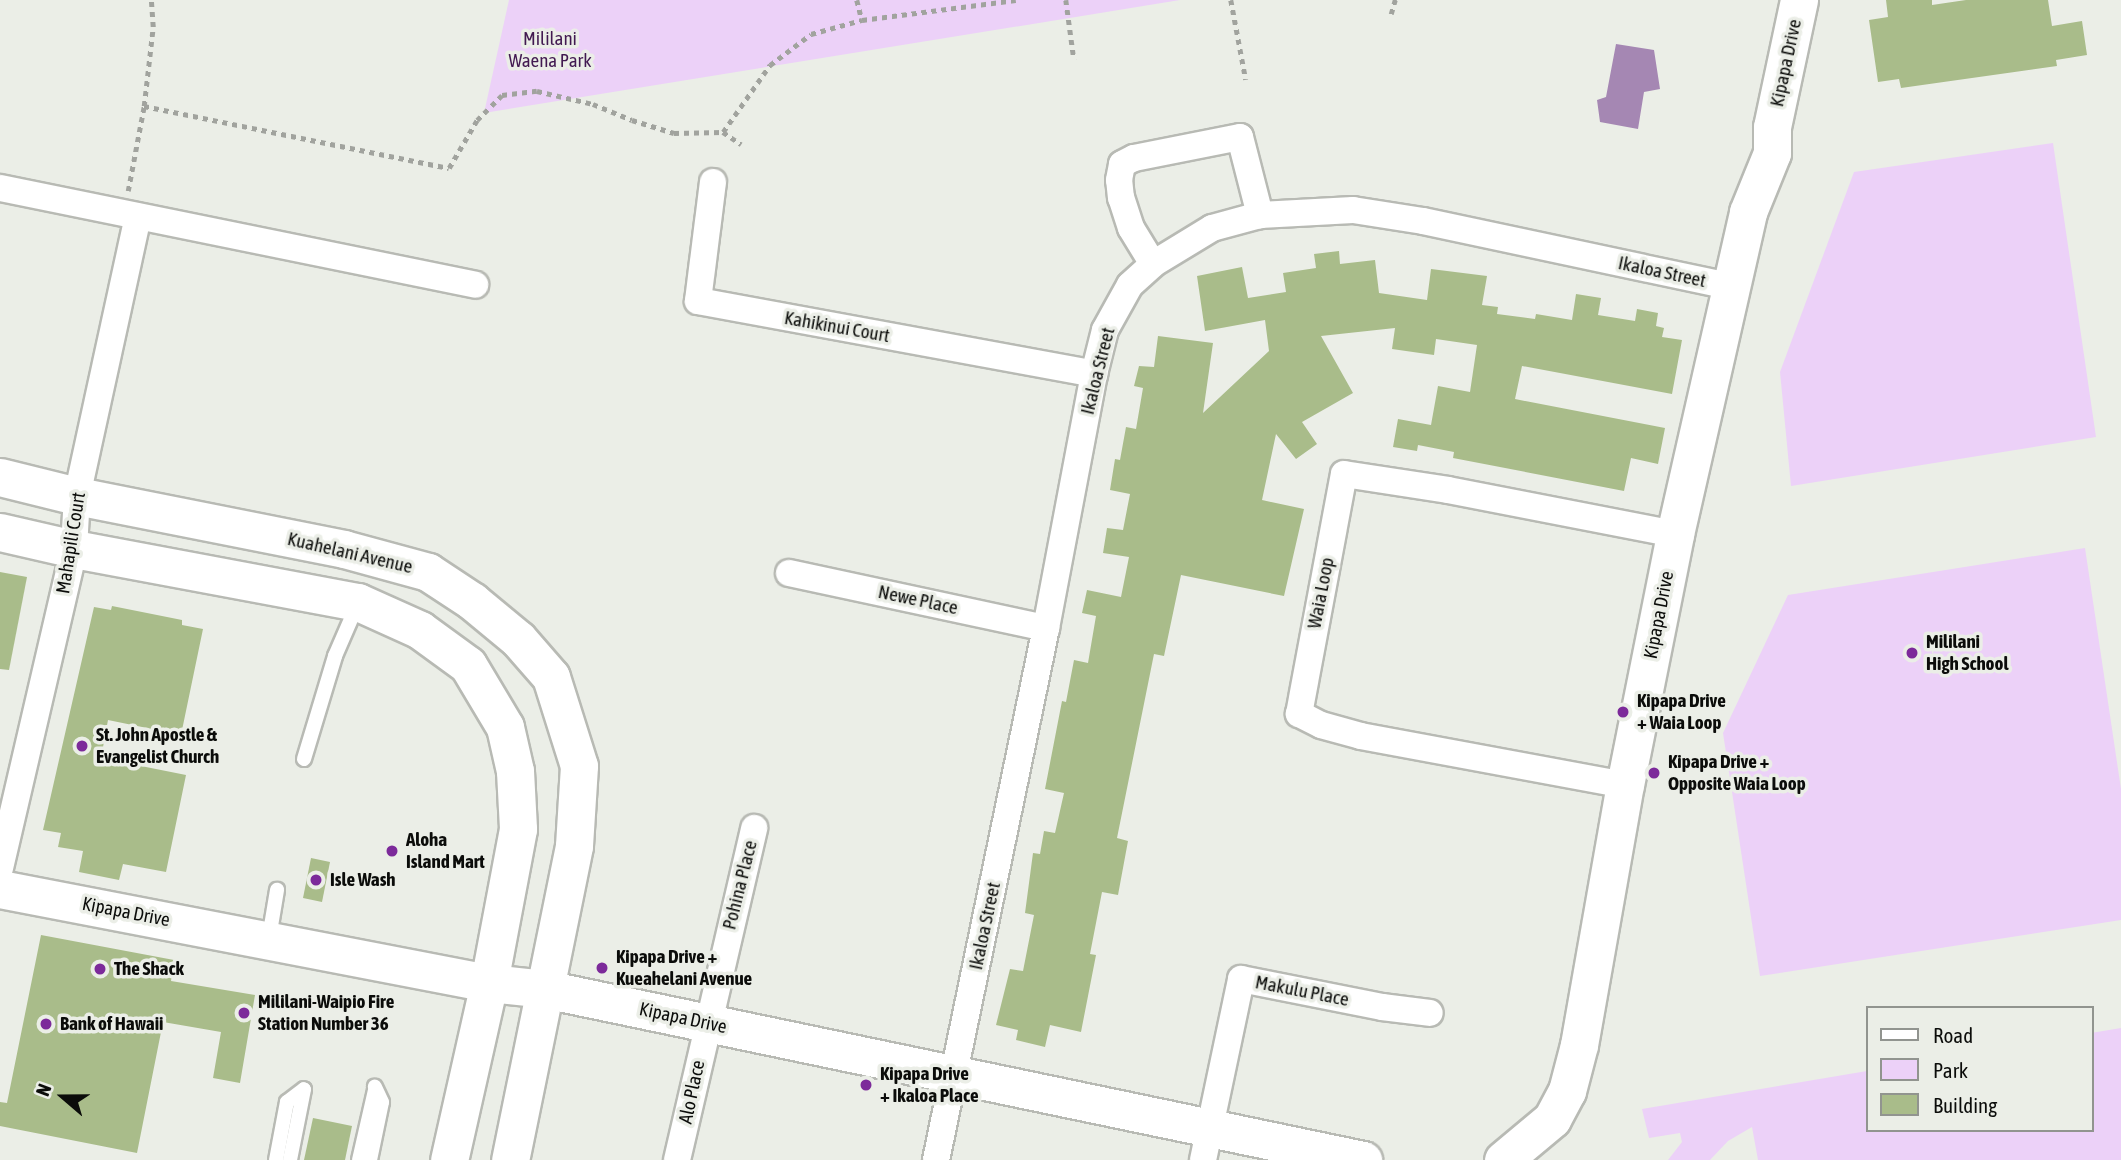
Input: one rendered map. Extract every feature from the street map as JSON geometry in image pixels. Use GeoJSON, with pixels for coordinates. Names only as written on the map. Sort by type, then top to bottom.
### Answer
{"type":"FeatureCollection","features":[{"type":"Feature","properties":{"kind":"street","name":"Kipapa Drive"},"geometry":{"type":"LineString","coordinates":[[1503,1160],[1552,1119],[1567,1091],[1579,1045],[1625,785],[1675,534],[1748,212],[1772,153],[1772,127],[1799,0]]}},
{"type":"Feature","properties":{"kind":"street"},"geometry":{"type":"LineString","coordinates":[[1153,264],[1131,228],[1120,189],[1122,164],[1134,158],[1240,137],[1260,215]]}},
{"type":"Feature","properties":{"kind":"street","name":"Kahikinui Court"},"geometry":{"type":"LineString","coordinates":[[713,182],[698,301],[1094,374]]}},
{"type":"Feature","properties":{"kind":"street"},"geometry":{"type":"LineString","coordinates":[[0,188],[132,208],[475,285]]}},
{"type":"Feature","properties":{"kind":"street","name":"Mahapili Court"},"geometry":{"type":"LineString","coordinates":[[0,868],[74,549],[77,496],[132,208]]}},
{"type":"Feature","properties":{"kind":"street","name":"Ikaloa Street"},"geometry":{"type":"LineString","coordinates":[[936,1160],[1046,628],[1094,374],[1105,330],[1117,304],[1130,285],[1153,264],[1212,228],[1260,215],[1353,210],[1730,286]]}},
{"type":"Feature","properties":{"kind":"street","name":"Waia Loop"},"geometry":{"type":"LineString","coordinates":[[1625,785],[1361,736],[1321,725],[1299,714],[1343,474],[1448,490],[1675,534]]}},
{"type":"Feature","properties":{"kind":"street","name":"Kuahelani Avenue"},"geometry":{"type":"LineString","coordinates":[[0,477],[77,496],[344,550],[428,572],[472,601],[518,639],[551,677],[579,766],[574,846],[510,1160]]}},
{"type":"Feature","properties":{"kind":"street"},"geometry":{"type":"LineString","coordinates":[[0,532],[74,549],[358,602],[420,630],[468,665],[505,727],[515,771],[518,830],[489,983],[449,1160]]}},
{"type":"Feature","properties":{"kind":"street","name":"Newe Place"},"geometry":{"type":"LineString","coordinates":[[789,573],[1046,628]]}},
{"type":"Feature","properties":{"kind":"street","name":"Pohina Place"},"geometry":{"type":"LineString","coordinates":[[706,1023],[754,828]]}},
{"type":"Feature","properties":{"kind":"street","name":"Kipapa Drive"},"geometry":{"type":"LineString","coordinates":[[0,889],[489,983],[545,989],[706,1023],[954,1077],[1207,1144],[1363,1160]]}},
{"type":"Feature","properties":{"kind":"street","name":"Makulu Place"},"geometry":{"type":"LineString","coordinates":[[1207,1144],[1241,979],[1382,1007],[1430,1013]]}},
{"type":"Feature","properties":{"kind":"street","name":"Alo Place"},"geometry":{"type":"LineString","coordinates":[[677,1160],[706,1023]]}},
{"type":"Feature","properties":{"kind":"lane"},"geometry":{"type":"LineString","coordinates":[[304,759],[335,656],[358,602]]}},
{"type":"Feature","properties":{"kind":"lane"},"geometry":{"type":"LineString","coordinates":[[268,940],[277,890]]}},
{"type":"Feature","properties":{"kind":"lane"},"geometry":{"type":"LineString","coordinates":[[359,1160],[375,1087],[382,1102],[370,1160]]}},
{"type":"Feature","properties":{"kind":"lane"},"geometry":{"type":"LineString","coordinates":[[276,1160],[287,1102],[304,1088],[290,1160]]}},
{"type":"Feature","properties":{"kind":"path"},"geometry":{"type":"LineString","coordinates":[[132,208],[153,27],[151,0]]}},
{"type":"Feature","properties":{"kind":"path"},"geometry":{"type":"LineString","coordinates":[[857,0],[862,20]]}},
{"type":"Feature","properties":{"kind":"path"},"geometry":{"type":"LineString","coordinates":[[723,132],[770,65],[811,34],[862,20],[1016,0]]}},
{"type":"Feature","properties":{"kind":"path"},"geometry":{"type":"LineString","coordinates":[[1066,0],[1074,59]]}},
{"type":"Feature","properties":{"kind":"path"},"geometry":{"type":"LineString","coordinates":[[1231,0],[1246,80]]}},
{"type":"Feature","properties":{"kind":"path"},"geometry":{"type":"LineString","coordinates":[[1391,14],[1395,0]]}},
{"type":"Feature","properties":{"kind":"path"},"geometry":{"type":"LineString","coordinates":[[144,106],[449,168],[477,120],[502,95],[537,91],[593,104],[674,133],[723,132],[741,144]]}},
{"type":"Feature","properties":{"kind":"green space","name":"Mililani Waena Park"},"geometry":{"type":"Polygon","coordinates":[[[509,0],[1180,0],[484,113],[509,0]]]}},
{"type":"Feature","properties":{"kind":"green space"},"geometry":{"type":"Polygon","coordinates":[[[2053,143],[2096,437],[1791,486],[1780,372],[1854,172],[2053,143]]]}},
{"type":"Feature","properties":{"kind":"green space"},"geometry":{"type":"Polygon","coordinates":[[[2085,548],[2121,789],[2121,920],[1760,976],[1723,733],[1788,595],[2085,548]]]}},
{"type":"Feature","properties":{"kind":"green space"},"geometry":{"type":"Polygon","coordinates":[[[2121,1028],[2121,1160],[1758,1160],[1752,1127],[1728,1141],[1710,1160],[1668,1160],[1682,1142],[1680,1133],[1649,1138],[1642,1109],[1866,1071],[1866,1132],[2093,1132],[2093,1033],[2121,1028]]]}},
{"type":"Feature","properties":{"kind":"shaded area"},"geometry":{"type":"Polygon","coordinates":[[[1616,44],[1654,50],[1660,89],[1644,92],[1638,129],[1600,122],[1597,100],[1606,97],[1616,44]]]}},
{"type":"Feature","properties":{"kind":"building"},"geometry":{"type":"Polygon","coordinates":[[[1886,0],[1932,0],[1932,5],[1966,0],[2048,0],[2052,26],[2082,21],[2087,55],[2056,60],[2057,66],[1901,88],[1899,79],[1878,82],[1869,20],[1888,17],[1886,0]]]}},
{"type":"Feature","properties":{"kind":"building"},"geometry":{"type":"Polygon","coordinates":[[[1339,251],[1340,264],[1375,260],[1379,293],[1427,300],[1431,269],[1487,276],[1482,305],[1498,307],[1497,314],[1535,319],[1536,314],[1572,320],[1576,294],[1601,298],[1598,315],[1635,321],[1637,309],[1658,313],[1656,326],[1664,328],[1662,337],[1682,340],[1672,394],[1522,366],[1515,399],[1665,428],[1658,464],[1631,458],[1624,491],[1453,458],[1454,452],[1418,445],[1417,451],[1393,447],[1398,419],[1431,425],[1438,386],[1470,392],[1477,345],[1436,339],[1434,355],[1392,349],[1395,328],[1321,336],[1353,393],[1302,422],[1317,444],[1296,459],[1276,434],[1262,500],[1304,509],[1284,596],[1181,575],[1164,656],[1154,654],[1117,838],[1128,841],[1118,895],[1102,892],[1090,954],[1096,955],[1081,1032],[1050,1025],[1045,1047],[1016,1040],[1018,1030],[996,1025],[1010,969],[1023,971],[1034,915],[1025,913],[1033,853],[1040,854],[1044,831],[1055,833],[1064,793],[1045,789],[1062,701],[1066,702],[1074,660],[1088,663],[1096,616],[1082,613],[1087,590],[1121,597],[1129,557],[1103,553],[1107,528],[1123,530],[1130,494],[1110,490],[1115,459],[1120,460],[1126,427],[1136,429],[1143,388],[1134,386],[1139,366],[1154,367],[1158,336],[1213,343],[1203,413],[1269,351],[1265,320],[1205,331],[1197,276],[1242,267],[1248,298],[1286,292],[1283,273],[1316,268],[1314,254],[1339,251]]]}},
{"type":"Feature","properties":{"kind":"building"},"geometry":{"type":"Polygon","coordinates":[[[0,572],[27,577],[9,670],[0,669],[0,572]]]}},
{"type":"Feature","properties":{"kind":"building","name":"St. John Apostle & Evangelist Church"},"geometry":{"type":"Polygon","coordinates":[[[112,606],[182,620],[182,625],[203,629],[181,735],[108,720],[101,758],[186,775],[166,872],[123,864],[119,880],[79,872],[83,851],[58,847],[61,833],[43,830],[94,607],[111,610],[112,606]]]}},
{"type":"Feature","properties":{"kind":"building","name":"Isle Wash"},"geometry":{"type":"Polygon","coordinates":[[[311,858],[330,862],[322,902],[303,898],[311,858]]]}},
{"type":"Feature","properties":{"kind":"building"},"geometry":{"type":"Polygon","coordinates":[[[41,935],[174,960],[171,981],[255,995],[240,1083],[213,1078],[221,1032],[163,1022],[137,1153],[0,1126],[0,1102],[7,1103],[41,935]]]}},
{"type":"Feature","properties":{"kind":"building"},"geometry":{"type":"Polygon","coordinates":[[[313,1118],[352,1126],[345,1160],[304,1160],[313,1118]]]}},
{"type":"Feature","properties":{"kind":"place","name":"Mililani High School"},"geometry":{"type":"Point","coordinates":[1912,653]}},
{"type":"Feature","properties":{"kind":"place","name":"Kipapa Drive + Waia Loop"},"geometry":{"type":"Point","coordinates":[1623,712]}},
{"type":"Feature","properties":{"kind":"place","name":"St. John Apostle & Evangelist Church"},"geometry":{"type":"Point","coordinates":[82,746]}},
{"type":"Feature","properties":{"kind":"place","name":"Kipapa Drive + Opposite Waia Loop"},"geometry":{"type":"Point","coordinates":[1654,773]}},
{"type":"Feature","properties":{"kind":"place","name":"Aloha Island Mart"},"geometry":{"type":"Point","coordinates":[392,851]}},
{"type":"Feature","properties":{"kind":"place","name":"Isle Wash"},"geometry":{"type":"Point","coordinates":[316,880]}},
{"type":"Feature","properties":{"kind":"place","name":"Kipapa Drive + Kueahelani Avenue"},"geometry":{"type":"Point","coordinates":[602,968]}},
{"type":"Feature","properties":{"kind":"place","name":"The Shack"},"geometry":{"type":"Point","coordinates":[100,969]}},
{"type":"Feature","properties":{"kind":"place","name":"Mililani-Waipio Fire Station Number 36"},"geometry":{"type":"Point","coordinates":[244,1013]}},
{"type":"Feature","properties":{"kind":"place","name":"Bank of Hawaii"},"geometry":{"type":"Point","coordinates":[46,1024]}},
{"type":"Feature","properties":{"kind":"place","name":"Kipapa Drive + Ikaloa Place"},"geometry":{"type":"Point","coordinates":[866,1085]}}]}
